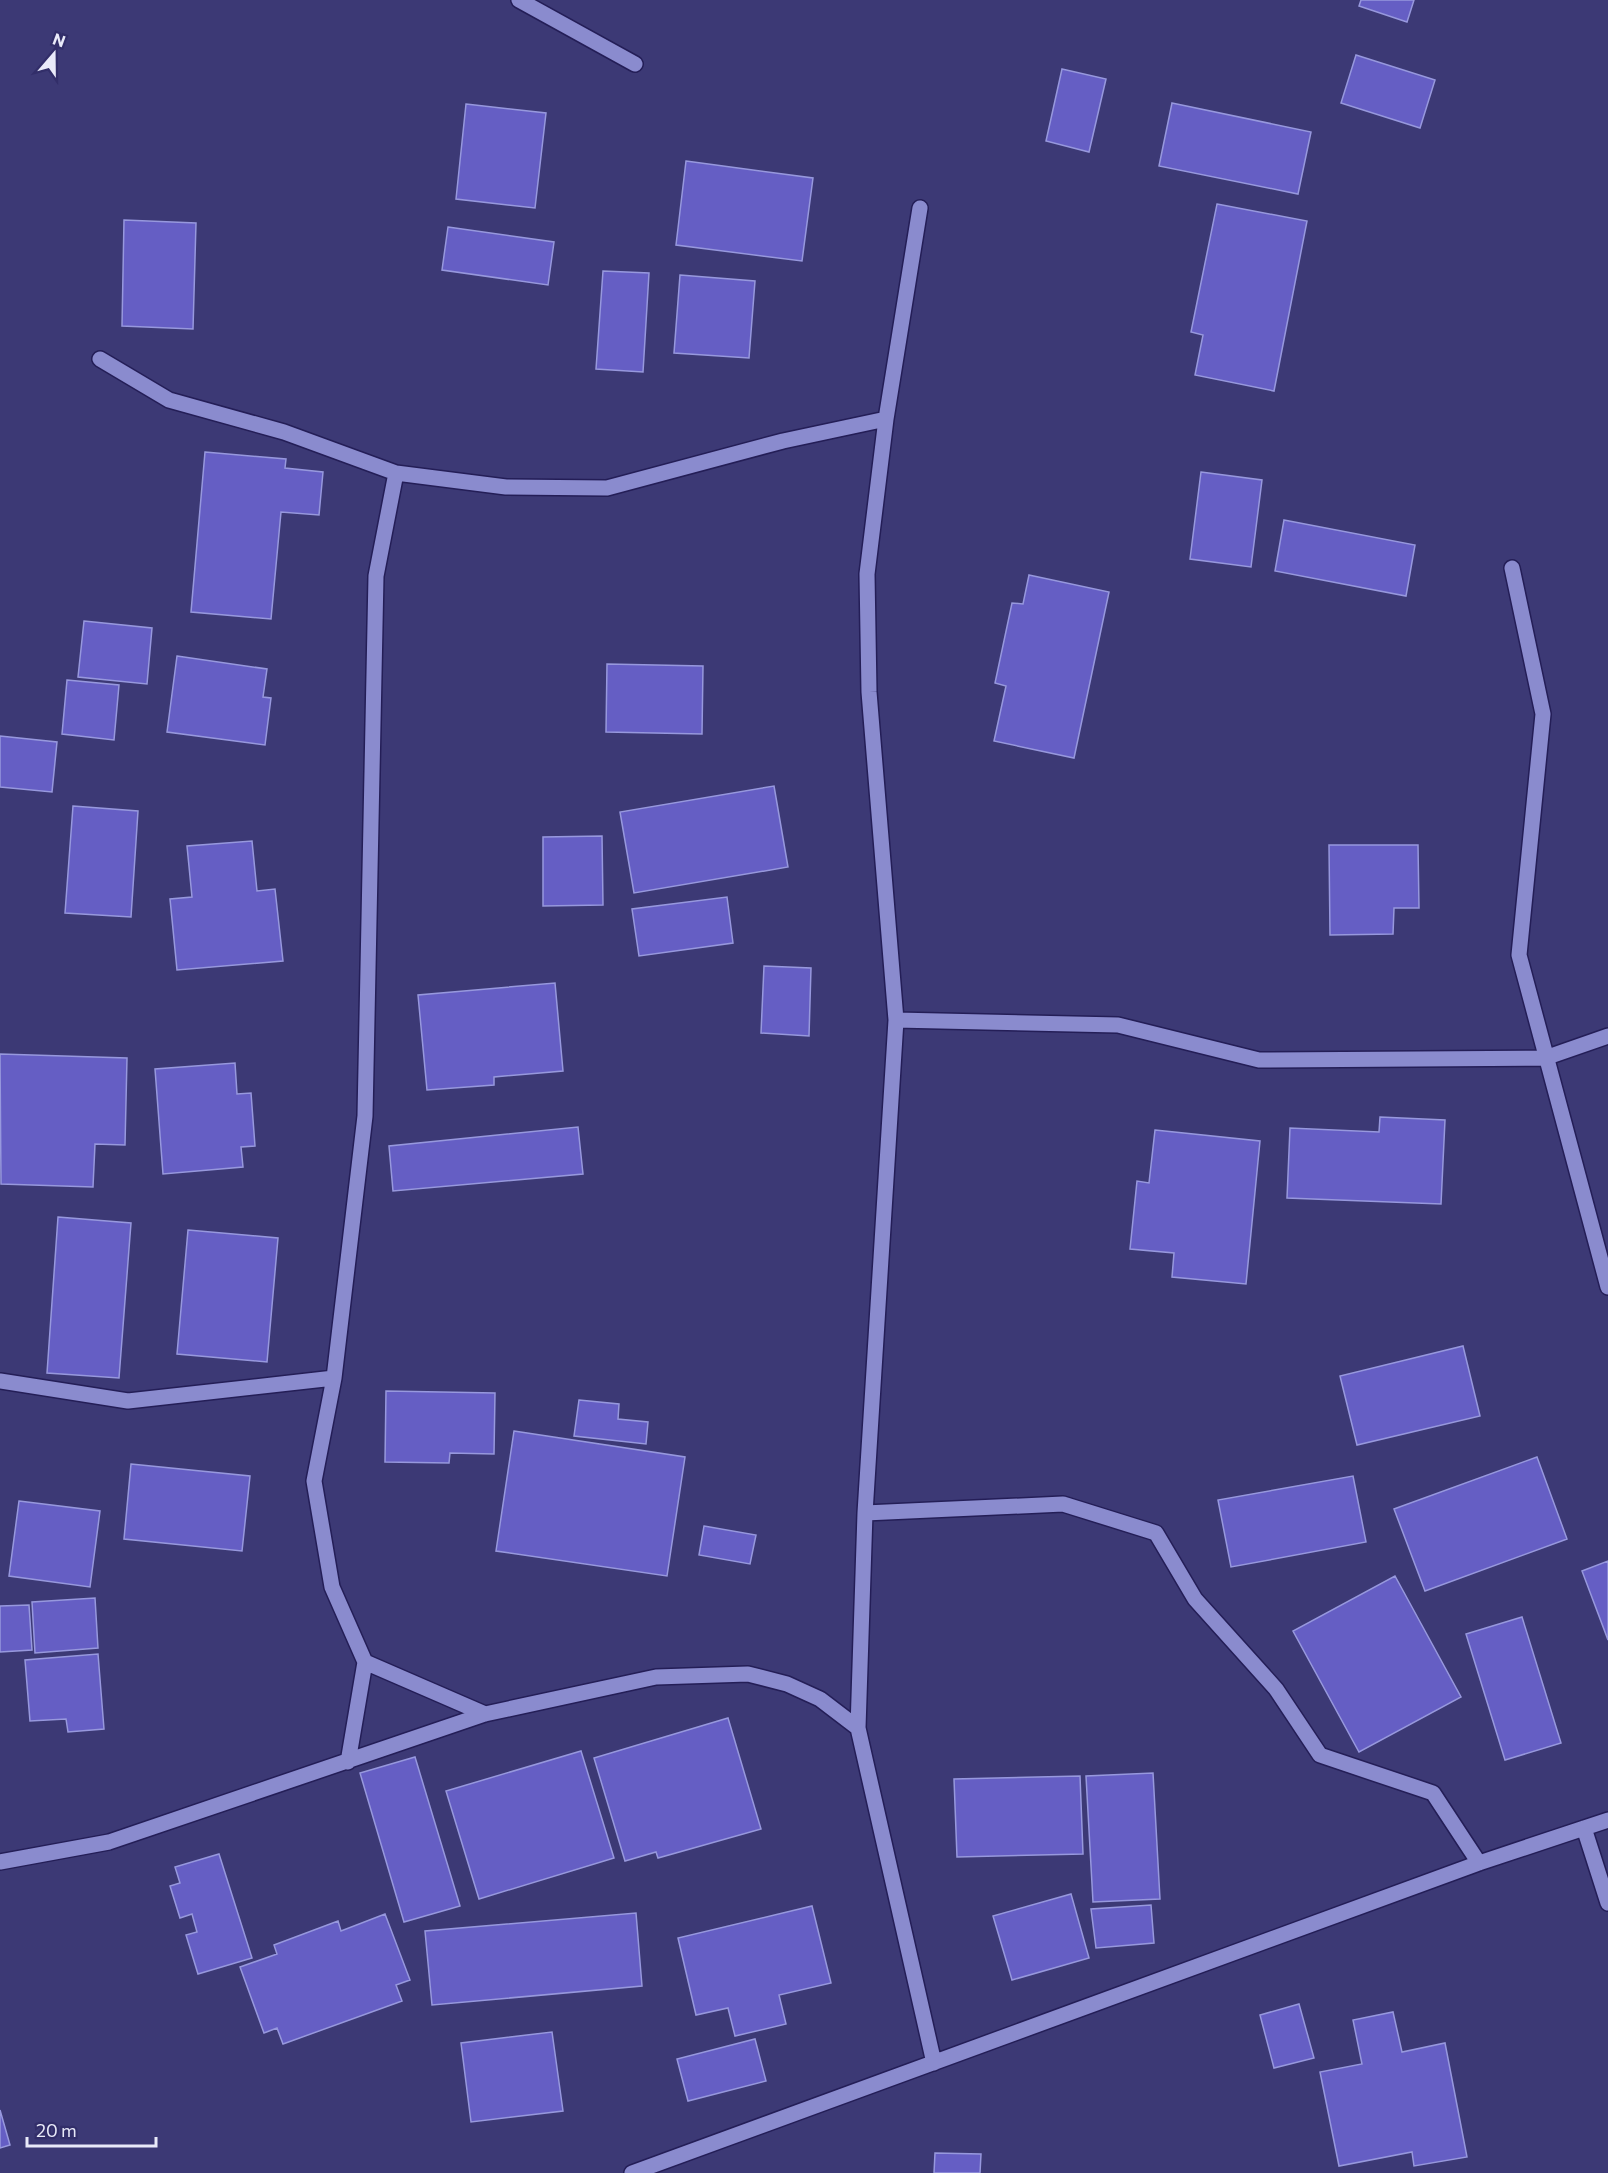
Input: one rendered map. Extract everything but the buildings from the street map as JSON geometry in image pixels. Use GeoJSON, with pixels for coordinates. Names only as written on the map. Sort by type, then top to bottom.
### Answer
{"type":"FeatureCollection","features":[{"type":"Feature","properties":{"kind":"street"},"geometry":{"type":"LineString","coordinates":[[519,0],[635,64]]}},
{"type":"Feature","properties":{"kind":"street"},"geometry":{"type":"LineString","coordinates":[[920,208],[886,419],[867,574],[869,692],[896,1020],[865,1513],[858,1728],[934,2063]]}},
{"type":"Feature","properties":{"kind":"street"},"geometry":{"type":"LineString","coordinates":[[100,359],[169,400],[284,432],[396,473],[506,487],[607,488],[783,441],[886,419]]}},
{"type":"Feature","properties":{"kind":"street"},"geometry":{"type":"LineString","coordinates":[[348,1762],[365,1662],[332,1587],[314,1481],[334,1378],[364,1116],[376,576],[396,473]]}},
{"type":"Feature","properties":{"kind":"street"},"geometry":{"type":"LineString","coordinates":[[1512,568],[1543,714],[1519,955],[1608,1287]]}},
{"type":"Feature","properties":{"kind":"street"},"geometry":{"type":"LineString","coordinates":[[896,1020],[1118,1026],[1259,1060],[1545,1058],[1608,1036]]}},
{"type":"Feature","properties":{"kind":"street"},"geometry":{"type":"LineString","coordinates":[[0,1381],[128,1401],[334,1378]]}},
{"type":"Feature","properties":{"kind":"street"},"geometry":{"type":"LineString","coordinates":[[865,1513],[1063,1504],[1156,1533],[1196,1599],[1276,1689],[1320,1755],[1433,1793],[1479,1863]]}},
{"type":"Feature","properties":{"kind":"street"},"geometry":{"type":"LineString","coordinates":[[365,1662],[485,1714]]}},
{"type":"Feature","properties":{"kind":"street"},"geometry":{"type":"LineString","coordinates":[[0,1862],[109,1842],[485,1714],[656,1677],[748,1674],[787,1684],[820,1699],[858,1728]]}},
{"type":"Feature","properties":{"kind":"street"},"geometry":{"type":"LineString","coordinates":[[632,2173],[1479,1863],[1608,1820]]}},
{"type":"Feature","properties":{"kind":"street"},"geometry":{"type":"LineString","coordinates":[[1584,1828],[1608,1903]]}}]}
